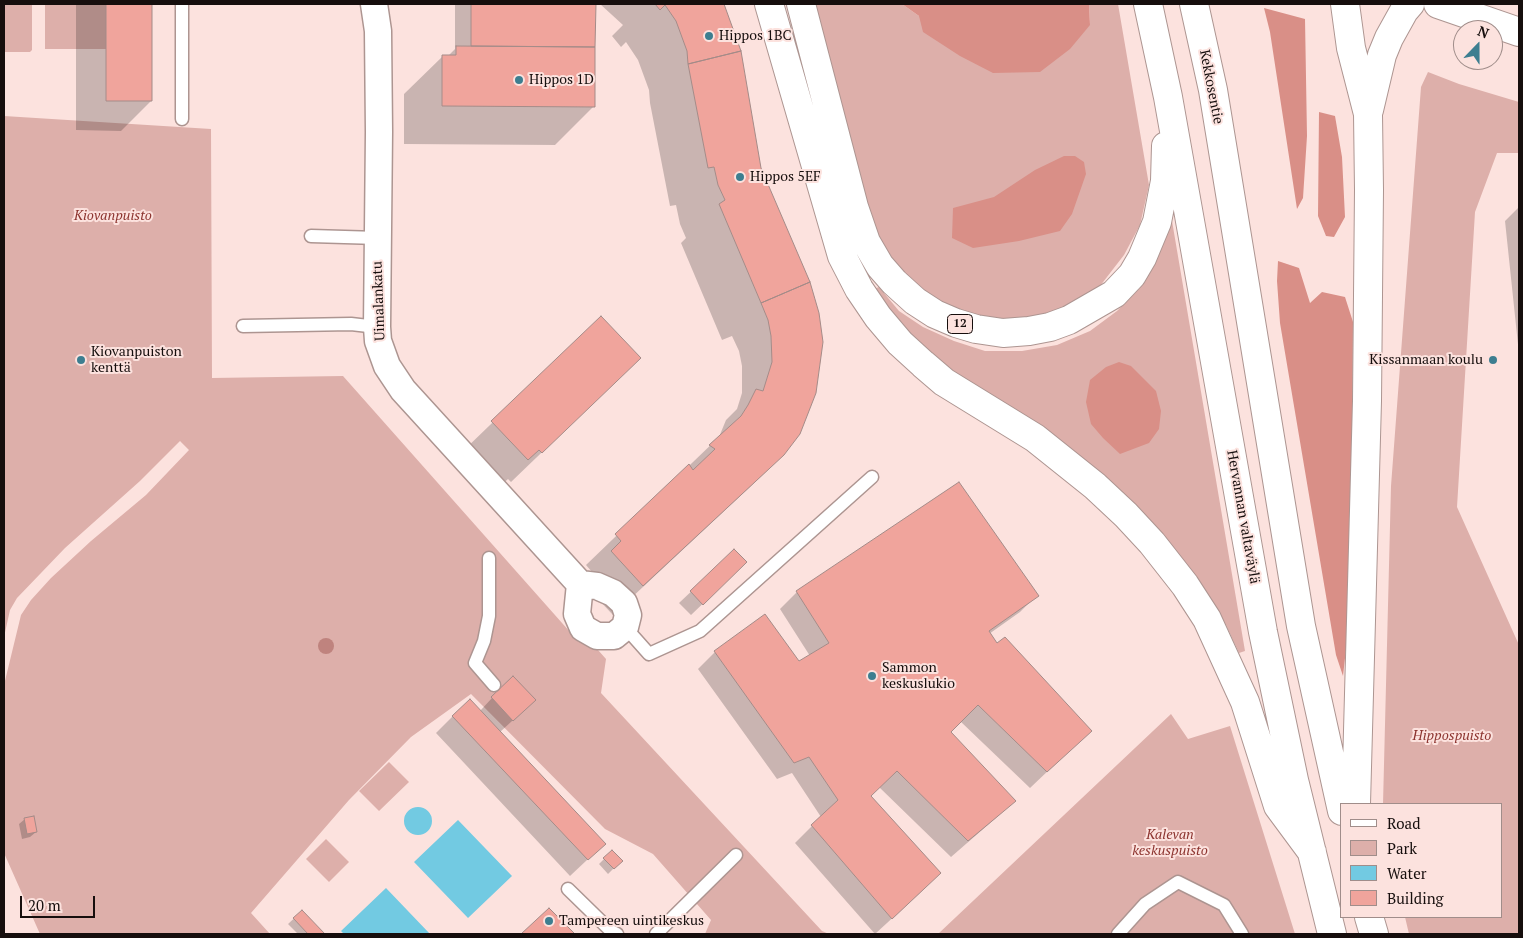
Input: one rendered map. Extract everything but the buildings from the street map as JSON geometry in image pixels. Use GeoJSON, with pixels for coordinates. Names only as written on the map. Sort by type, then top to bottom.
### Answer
{"type":"FeatureCollection","features":[{"type":"Feature","properties":{"kind":"highway"},"geometry":{"type":"LineString","coordinates":[[770,4],[842,256],[859,289],[878,317],[900,343],[923,364],[944,382],[1035,438],[1126,514],[1152,543],[1185,585],[1207,619],[1245,702],[1278,806],[1312,852]]}},
{"type":"Feature","properties":{"kind":"highway","name":"12"},"geometry":{"type":"LineString","coordinates":[[801,4],[854,208],[866,242],[875,258],[894,282],[915,301],[935,314],[976,329],[1004,333],[1028,331],[1069,320],[1114,294],[1132,275],[1142,258],[1157,222],[1165,181],[1168,97],[1148,4]]}},
{"type":"Feature","properties":{"kind":"highway","name":"Kekkosentie"},"geometry":{"type":"LineString","coordinates":[[1194,4],[1213,90],[1227,171],[1301,626],[1340,803]]}},
{"type":"Feature","properties":{"kind":"highway"},"geometry":{"type":"LineString","coordinates":[[1345,4],[1351,48],[1368,114],[1369,190],[1366,411],[1356,803]]}},
{"type":"Feature","properties":{"kind":"highway"},"geometry":{"type":"LineString","coordinates":[[1368,114],[1382,55],[1389,38],[1410,4]]}},
{"type":"Feature","properties":{"kind":"highway"},"geometry":{"type":"LineString","coordinates":[[1438,4],[1519,32]]}},
{"type":"Feature","properties":{"kind":"highway","name":"Hervannan valtaväylä"},"geometry":{"type":"LineString","coordinates":[[1168,97],[1263,632],[1294,780],[1332,934]]}},
{"type":"Feature","properties":{"kind":"highway"},"geometry":{"type":"LineString","coordinates":[[1369,918],[1374,934]]}},
{"type":"Feature","properties":{"kind":"street","name":"Uimalankatu"},"geometry":{"type":"LineString","coordinates":[[374,4],[378,32],[378,341],[387,366],[403,390],[580,584]]}},
{"type":"Feature","properties":{"kind":"street"},"geometry":{"type":"LineString","coordinates":[[580,584],[597,586],[613,593],[624,604],[628,615],[625,627],[614,636],[597,636],[583,628],[576,614],[580,584]]}},
{"type":"Feature","properties":{"kind":"lane"},"geometry":{"type":"LineString","coordinates":[[182,4],[182,120]]}},
{"type":"Feature","properties":{"kind":"lane"},"geometry":{"type":"LineString","coordinates":[[311,236],[378,238]]}},
{"type":"Feature","properties":{"kind":"lane"},"geometry":{"type":"LineString","coordinates":[[243,326],[351,324],[377,327]]}},
{"type":"Feature","properties":{"kind":"lane"},"geometry":{"type":"LineString","coordinates":[[625,627],[649,654],[700,631],[872,477]]}},
{"type":"Feature","properties":{"kind":"lane"},"geometry":{"type":"LineString","coordinates":[[489,558],[489,616],[484,641],[475,662],[494,684]]}},
{"type":"Feature","properties":{"kind":"lane"},"geometry":{"type":"LineString","coordinates":[[656,934],[736,855]]}},
{"type":"Feature","properties":{"kind":"lane"},"geometry":{"type":"LineString","coordinates":[[1118,934],[1145,904],[1178,882],[1224,905],[1242,934]]}},
{"type":"Feature","properties":{"kind":"lane"},"geometry":{"type":"LineString","coordinates":[[568,889],[611,931],[617,934]]}},
{"type":"Feature","properties":{"kind":"green space"},"geometry":{"type":"Polygon","coordinates":[[[4,4],[32,4],[32,50],[30,52],[4,52],[4,4]]]}},
{"type":"Feature","properties":{"kind":"green space"},"geometry":{"type":"Polygon","coordinates":[[[45,4],[106,4],[106,49],[45,49],[45,4]]]}},
{"type":"Feature","properties":{"kind":"green space"},"geometry":{"type":"Polygon","coordinates":[[[813,4],[902,4],[919,16],[1090,25],[1089,4],[1118,4],[1149,185],[1140,225],[1124,255],[1100,286],[1072,304],[1023,322],[981,317],[925,296],[881,248],[866,212],[813,4]]]}},
{"type":"Feature","properties":{"kind":"green space","name":"Hippospuisto"},"geometry":{"type":"Polygon","coordinates":[[[1428,72],[1459,84],[1519,102],[1519,153],[1497,153],[1475,212],[1457,507],[1519,645],[1519,934],[1409,934],[1405,918],[1503,918],[1503,803],[1383,803],[1391,486],[1421,87],[1428,72]]]}},
{"type":"Feature","properties":{"kind":"green space","name":"Kiovanpuisto"},"geometry":{"type":"Polygon","coordinates":[[[4,116],[211,129],[212,378],[343,376],[578,641],[598,650],[606,659],[601,693],[822,931],[829,934],[705,934],[711,920],[653,854],[605,829],[471,694],[411,737],[349,800],[251,913],[270,934],[40,934],[4,853],[4,685],[21,615],[31,600],[51,578],[91,541],[146,495],[189,450],[180,441],[140,481],[65,548],[17,598],[10,610],[4,637],[4,116]]]}},
{"type":"Feature","properties":{"kind":"green space"},"geometry":{"type":"Polygon","coordinates":[[[1171,215],[1245,651],[1239,653],[1226,625],[1185,563],[1140,511],[939,366],[869,291],[879,287],[899,311],[923,327],[954,341],[985,351],[1022,351],[1057,345],[1090,331],[1117,311],[1140,288],[1155,260],[1171,215]]]}},
{"type":"Feature","properties":{"kind":"green space","name":"Kalevan keskuspuisto"},"geometry":{"type":"Polygon","coordinates":[[[1171,714],[1188,739],[1230,726],[1295,934],[938,934],[1171,714]]]}},
{"type":"Feature","properties":{"kind":"green space"},"geometry":{"type":"Polygon","coordinates":[[[389,762],[409,782],[379,811],[359,791],[389,762]]]}},
{"type":"Feature","properties":{"kind":"green space"},"geometry":{"type":"Polygon","coordinates":[[[326,839],[349,862],[329,882],[306,859],[326,839]]]}},
{"type":"Feature","properties":{"kind":"shaded area"},"geometry":{"type":"Polygon","coordinates":[[[902,4],[1089,4],[1090,25],[1070,49],[1040,72],[993,73],[960,56],[923,32],[919,16],[902,4]]]}},
{"type":"Feature","properties":{"kind":"shaded area"},"geometry":{"type":"Polygon","coordinates":[[[1264,8],[1305,19],[1307,136],[1303,198],[1297,209],[1270,32],[1264,8]]]}},
{"type":"Feature","properties":{"kind":"shaded area"},"geometry":{"type":"Polygon","coordinates":[[[1319,112],[1335,116],[1342,157],[1345,217],[1334,237],[1326,236],[1318,216],[1319,112]]]}},
{"type":"Feature","properties":{"kind":"shaded area"},"geometry":{"type":"Polygon","coordinates":[[[1064,156],[1075,156],[1084,162],[1086,174],[1072,214],[1060,231],[1019,241],[973,248],[952,238],[953,208],[994,197],[1035,170],[1064,156]]]}},
{"type":"Feature","properties":{"kind":"shaded area"},"geometry":{"type":"Polygon","coordinates":[[[1278,261],[1299,268],[1310,303],[1322,292],[1345,297],[1353,322],[1348,631],[1343,676],[1336,655],[1280,323],[1277,281],[1278,261]]]}},
{"type":"Feature","properties":{"kind":"shaded area"},"geometry":{"type":"Polygon","coordinates":[[[1119,362],[1131,366],[1156,391],[1161,411],[1159,429],[1149,443],[1120,454],[1091,424],[1086,402],[1090,380],[1106,367],[1119,362]]]}},
{"type":"Feature","properties":{"kind":"water"},"geometry":{"type":"Polygon","coordinates":[[[418,807],[428,811],[432,821],[428,831],[418,835],[408,831],[404,821],[408,811],[418,807]]]}},
{"type":"Feature","properties":{"kind":"water"},"geometry":{"type":"Polygon","coordinates":[[[458,820],[512,876],[468,918],[414,862],[458,820]]]}},
{"type":"Feature","properties":{"kind":"water"},"geometry":{"type":"Polygon","coordinates":[[[386,888],[430,934],[344,934],[341,931],[386,888]]]}},
{"type":"Feature","properties":{"kind":"place","name":"Hippos 1BC"},"geometry":{"type":"Point","coordinates":[709,36]}},
{"type":"Feature","properties":{"kind":"place","name":"Hippos 1D"},"geometry":{"type":"Point","coordinates":[519,80]}},
{"type":"Feature","properties":{"kind":"place","name":"Hippos 5EF"},"geometry":{"type":"Point","coordinates":[740,177]}},
{"type":"Feature","properties":{"kind":"place","name":"Kiovanpuiston kenttä"},"geometry":{"type":"Point","coordinates":[81,360]}},
{"type":"Feature","properties":{"kind":"place","name":"Kissanmaan koulu"},"geometry":{"type":"Point","coordinates":[1493,360]}},
{"type":"Feature","properties":{"kind":"place","name":"Sammon keskuslukio"},"geometry":{"type":"Point","coordinates":[872,676]}},
{"type":"Feature","properties":{"kind":"place","name":"Tampereen uintikeskus"},"geometry":{"type":"Point","coordinates":[549,921]}}]}
